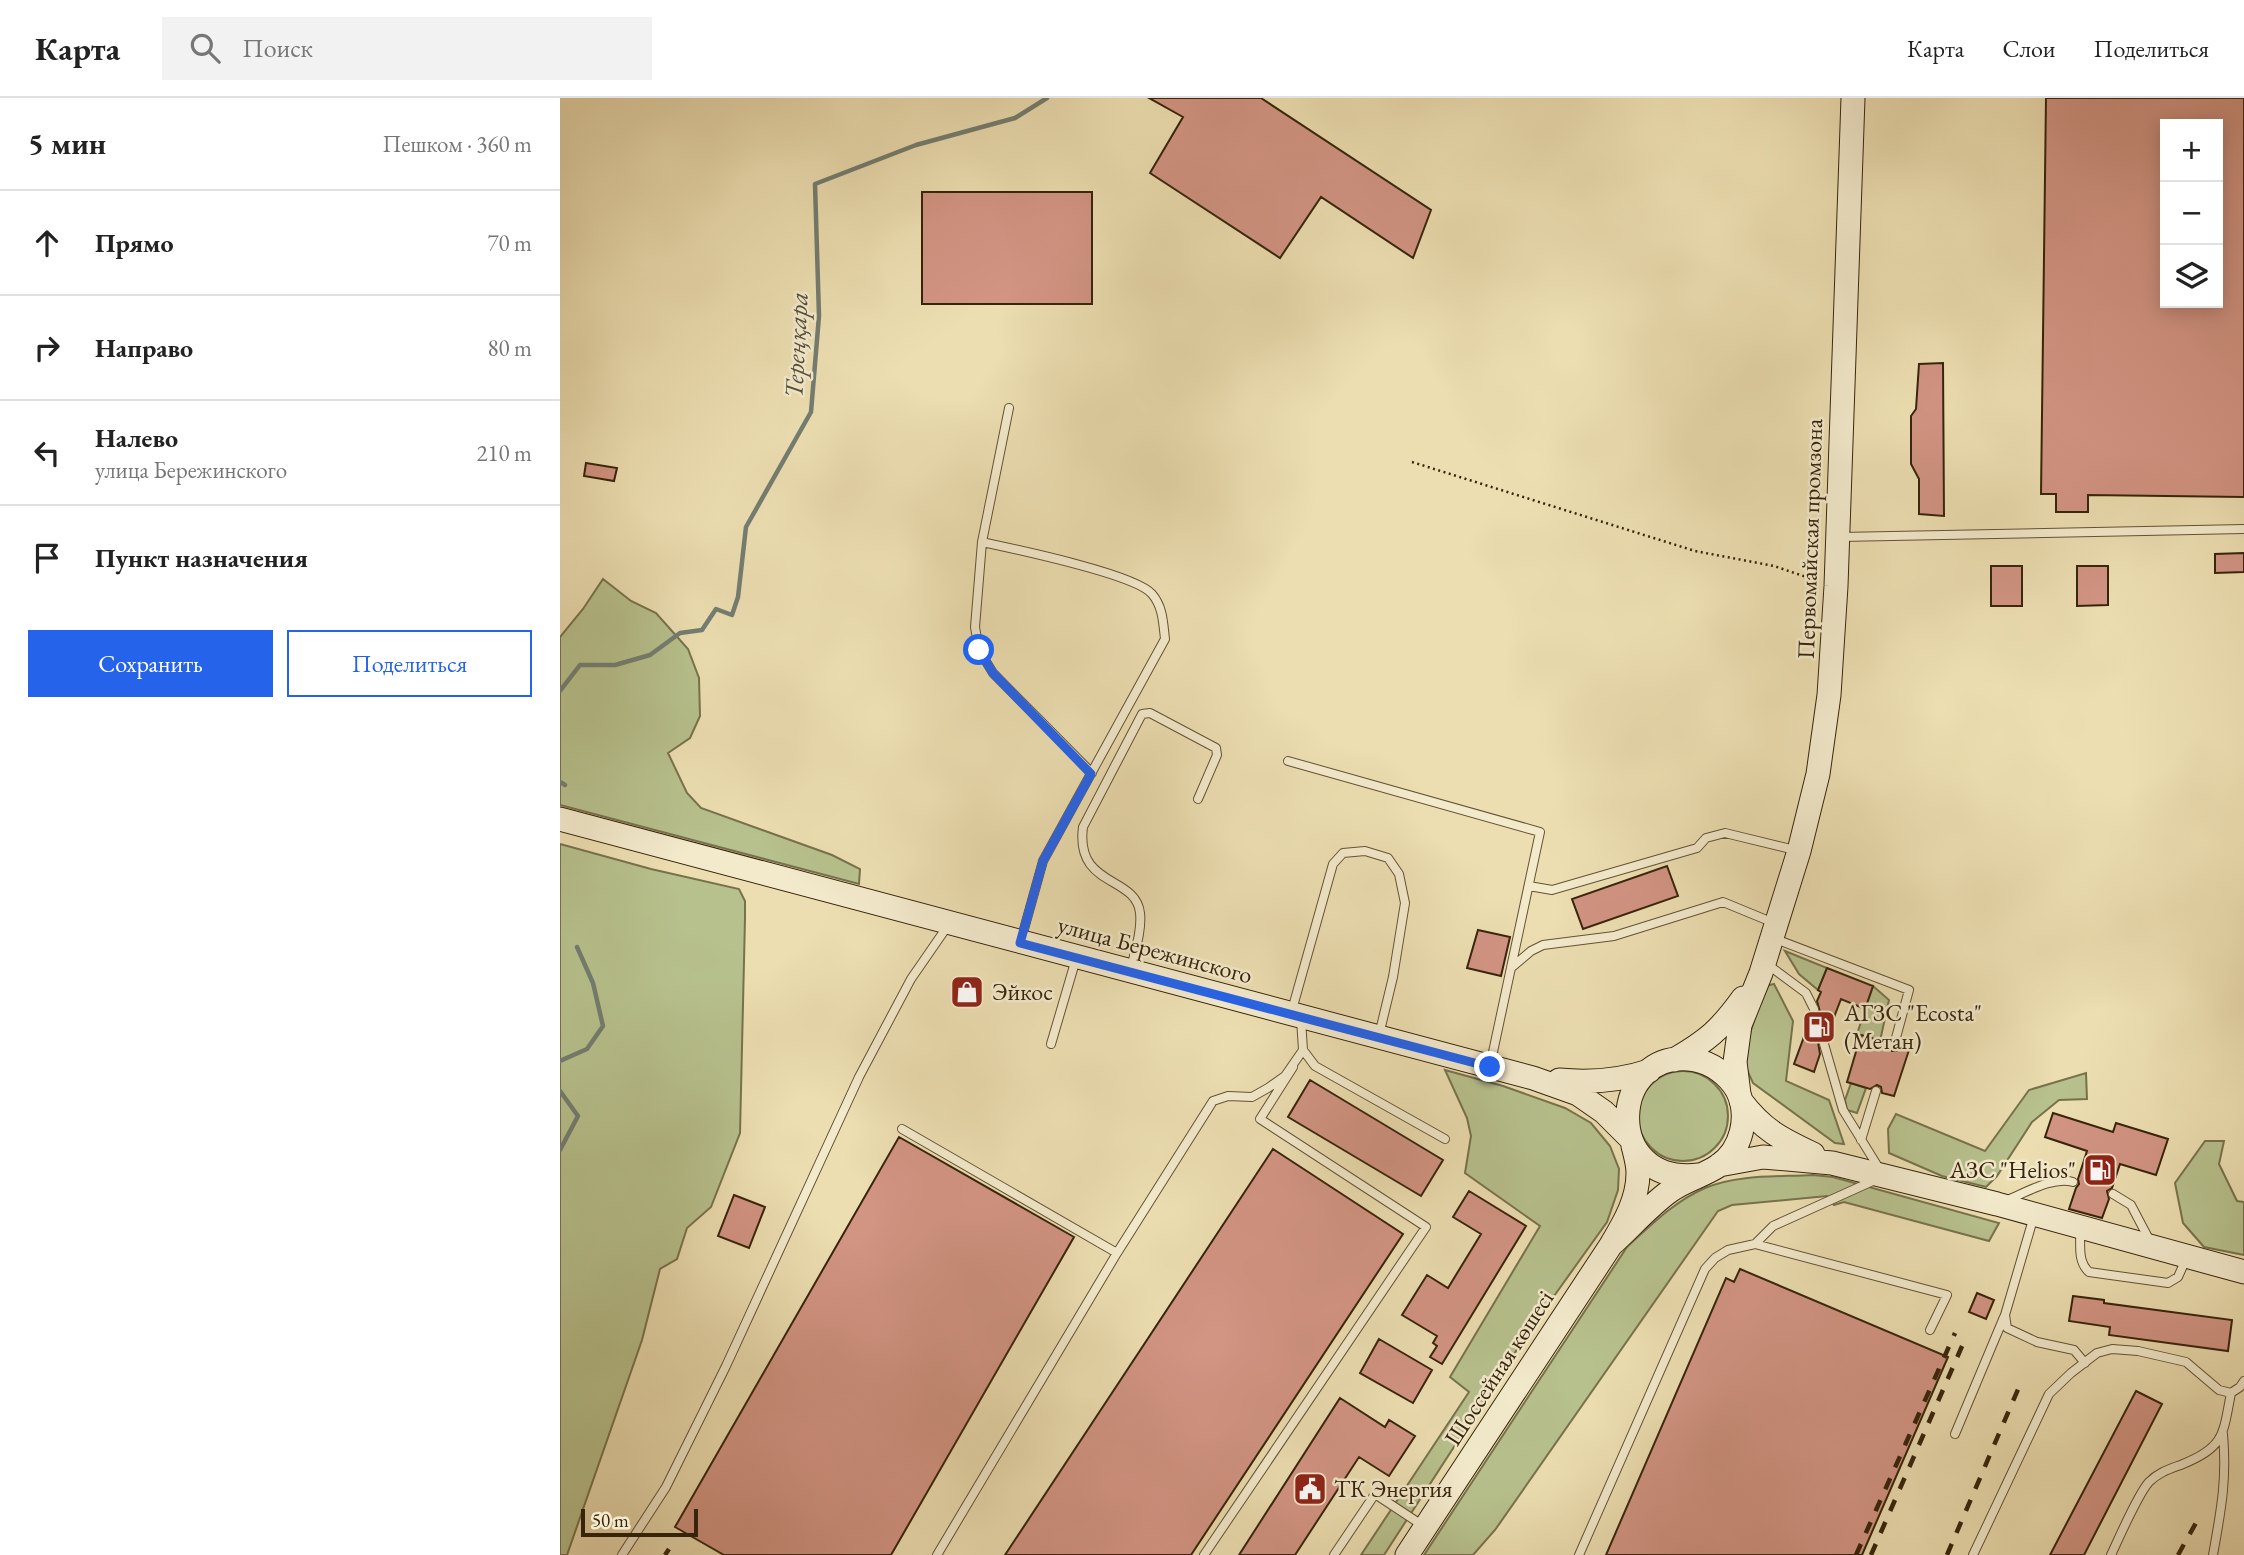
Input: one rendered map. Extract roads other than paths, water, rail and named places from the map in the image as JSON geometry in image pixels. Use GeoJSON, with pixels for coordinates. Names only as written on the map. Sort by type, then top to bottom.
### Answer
{"type":"FeatureCollection","features":[{"type":"Feature","properties":{"kind":"main road","name":"Первомайская промзона"},"geometry":{"type":"LineString","coordinates":[[1763,968],[1799,851],[1818,774],[1829,695],[1836,586],[1853,98]]}},
{"type":"Feature","properties":{"kind":"main road","name":"улица Бережинского"},"geometry":{"type":"LineString","coordinates":[[560,819],[1533,1078]]}},
{"type":"Feature","properties":{"kind":"main road"},"geometry":{"type":"LineString","coordinates":[[1533,1078],[1603,1082],[1626,1079],[1674,1060],[1721,1027],[1763,968]]}},
{"type":"Feature","properties":{"kind":"main road"},"geometry":{"type":"LineString","coordinates":[[1612,1245],[1671,1190],[1729,1156],[1741,1133],[1744,1120],[1735,1062],[1740,1025],[1763,968]]}},
{"type":"Feature","properties":{"kind":"main road"},"geometry":{"type":"LineString","coordinates":[[1674,1060],[1707,1063],[1726,1076],[1755,1120],[1775,1137],[1832,1163]]}},
{"type":"Feature","properties":{"kind":"main road"},"geometry":{"type":"LineString","coordinates":[[1612,1245],[1628,1216],[1635,1197],[1639,1172],[1626,1116],[1628,1104],[1640,1080],[1649,1071]]}},
{"type":"Feature","properties":{"kind":"main road"},"geometry":{"type":"LineString","coordinates":[[1533,1078],[1578,1094],[1604,1112],[1650,1165],[1673,1175],[1709,1170],[1763,1157],[1832,1163],[2034,1213],[2244,1272]]}},
{"type":"Feature","properties":{"kind":"main road","name":"Шоссейная көшесі"},"geometry":{"type":"LineString","coordinates":[[1407,1555],[1612,1245]]}},
{"type":"Feature","properties":{"kind":"lane"},"geometry":{"type":"LineString","coordinates":[[1009,408],[982,541],[975,627],[979,650],[993,673],[1091,774]]}},
{"type":"Feature","properties":{"kind":"lane"},"geometry":{"type":"LineString","coordinates":[[1837,537],[2244,529]]}},
{"type":"Feature","properties":{"kind":"lane"},"geometry":{"type":"LineString","coordinates":[[982,541],[1122,577],[1150,592],[1162,611],[1165,639],[1043,861],[1020,943]]}},
{"type":"Feature","properties":{"kind":"lane"},"geometry":{"type":"LineString","coordinates":[[1131,971],[1140,910],[1134,897],[1087,863],[1081,844],[1083,827],[1142,714],[1150,713],[1216,748],[1217,755],[1198,799]]}},
{"type":"Feature","properties":{"kind":"lane"},"geometry":{"type":"LineString","coordinates":[[1288,761],[1540,832],[1490,1067]]}},
{"type":"Feature","properties":{"kind":"lane"},"geometry":{"type":"LineString","coordinates":[[1529,886],[1552,890],[1698,848],[1706,838],[1725,833],[1799,851]]}},
{"type":"Feature","properties":{"kind":"lane"},"geometry":{"type":"LineString","coordinates":[[1378,1036],[1393,977],[1405,903],[1399,874],[1388,858],[1365,851],[1343,853],[1333,864],[1303,966],[1296,1014],[1303,1051],[1315,1066],[1445,1139]]}},
{"type":"Feature","properties":{"kind":"lane"},"geometry":{"type":"LineString","coordinates":[[1511,968],[1531,951],[1543,945],[1614,936],[1723,902],[1775,931],[1909,990],[1894,1045]]}},
{"type":"Feature","properties":{"kind":"lane"},"geometry":{"type":"LineString","coordinates":[[622,1555],[666,1487],[726,1366],[859,1077],[911,979],[949,924]]}},
{"type":"Feature","properties":{"kind":"lane"},"geometry":{"type":"LineString","coordinates":[[1051,1044],[1077,957]]}},
{"type":"Feature","properties":{"kind":"lane"},"geometry":{"type":"LineString","coordinates":[[1763,968],[1806,993],[1814,1009]]}},
{"type":"Feature","properties":{"kind":"lane"},"geometry":{"type":"LineString","coordinates":[[1755,1244],[1773,1226],[1883,1175],[1843,1110],[1824,1044]]}},
{"type":"Feature","properties":{"kind":"lane"},"geometry":{"type":"LineString","coordinates":[[1205,1555],[1426,1227],[1260,1119],[1303,1051]]}},
{"type":"Feature","properties":{"kind":"lane"},"geometry":{"type":"LineString","coordinates":[[937,1555],[1116,1253],[1213,1101],[1228,1096],[1252,1097],[1268,1088],[1293,1067]]}},
{"type":"Feature","properties":{"kind":"lane"},"geometry":{"type":"LineString","coordinates":[[1861,1140],[1876,1091]]}},
{"type":"Feature","properties":{"kind":"lane"},"geometry":{"type":"LineString","coordinates":[[902,1129],[1116,1253]]}},
{"type":"Feature","properties":{"kind":"lane"},"geometry":{"type":"LineString","coordinates":[[1997,1204],[2054,1182],[2073,1182]]}},
{"type":"Feature","properties":{"kind":"lane"},"geometry":{"type":"LineString","coordinates":[[2113,1194],[2131,1205],[2152,1246]]}},
{"type":"Feature","properties":{"kind":"lane"},"geometry":{"type":"LineString","coordinates":[[1955,1434],[2005,1315],[2034,1213]]}},
{"type":"Feature","properties":{"kind":"lane"},"geometry":{"type":"LineString","coordinates":[[2080,1227],[2080,1257],[2089,1272],[2168,1283],[2178,1277],[2187,1256]]}},
{"type":"Feature","properties":{"kind":"lane"},"geometry":{"type":"LineString","coordinates":[[1579,1555],[1705,1269],[1714,1258],[1728,1250],[1755,1244],[1947,1295],[1930,1329]]}},
{"type":"Feature","properties":{"kind":"lane"},"geometry":{"type":"LineString","coordinates":[[2005,1315],[2007,1328],[2037,1342],[2074,1350],[2085,1363]]}},
{"type":"Feature","properties":{"kind":"lane"},"geometry":{"type":"LineString","coordinates":[[1973,1555],[2049,1394],[2097,1353],[2112,1349],[2138,1351],[2186,1362],[2219,1390],[2231,1393]]}},
{"type":"Feature","properties":{"kind":"lane"},"geometry":{"type":"LineString","coordinates":[[2111,1555],[2147,1484],[2161,1472],[2203,1456],[2215,1447],[2222,1434],[2231,1393],[2244,1381]]}},
{"type":"Feature","properties":{"kind":"lane"},"geometry":{"type":"LineString","coordinates":[[2213,1555],[2225,1488],[2226,1468],[2222,1434]]}},
{"type":"Feature","properties":{"kind":"lane"},"geometry":{"type":"LineString","coordinates":[[1334,1555],[1375,1494],[1425,1527]]}},
{"type":"Feature","properties":{"kind":"waterway","name":"Тереңқара"},"geometry":{"type":"LineString","coordinates":[[560,691],[580,665],[615,665],[650,655],[680,633],[702,630],[716,609],[732,615],[738,597],[746,527],[811,412],[819,316],[815,184],[916,145],[1015,118],[1047,98]]}},
{"type":"Feature","properties":{"kind":"waterway","name":"Тереңқара"},"geometry":{"type":"LineString","coordinates":[[560,782],[565,785]]}},
{"type":"Feature","properties":{"kind":"waterway","name":"Тереңқара"},"geometry":{"type":"LineString","coordinates":[[560,1061],[587,1049],[603,1026],[593,983],[577,947]]}},
{"type":"Feature","properties":{"kind":"waterway","name":"Тереңқара"},"geometry":{"type":"LineString","coordinates":[[560,1091],[578,1116],[560,1150]]}},
{"type":"Feature","properties":{"kind":"railway"},"geometry":{"type":"LineString","coordinates":[[1856,1555],[1955,1333]]}},
{"type":"Feature","properties":{"kind":"railway"},"geometry":{"type":"LineString","coordinates":[[1871,1555],[1966,1337]]}},
{"type":"Feature","properties":{"kind":"railway"},"geometry":{"type":"LineString","coordinates":[[1947,1555],[2022,1380]]}},
{"type":"Feature","properties":{"kind":"railway"},"geometry":{"type":"LineString","coordinates":[[2178,1555],[2197,1521]]}},
{"type":"Feature","properties":{"kind":"railway"},"geometry":{"type":"LineString","coordinates":[[665,1555],[669,1549]]}},
{"type":"Feature","properties":{"kind":"place","name":"Эйкос"},"geometry":{"type":"Point","coordinates":[967,992]}},
{"type":"Feature","properties":{"kind":"place","name":"АГЗС \"Ecosta\" (Метан)"},"geometry":{"type":"Point","coordinates":[1819,1027]}},
{"type":"Feature","properties":{"kind":"place","name":"АЗС \"Helios\""},"geometry":{"type":"Point","coordinates":[2100,1170]}},
{"type":"Feature","properties":{"kind":"place","name":"ТК Энергия"},"geometry":{"type":"Point","coordinates":[1310,1489]}}]}
